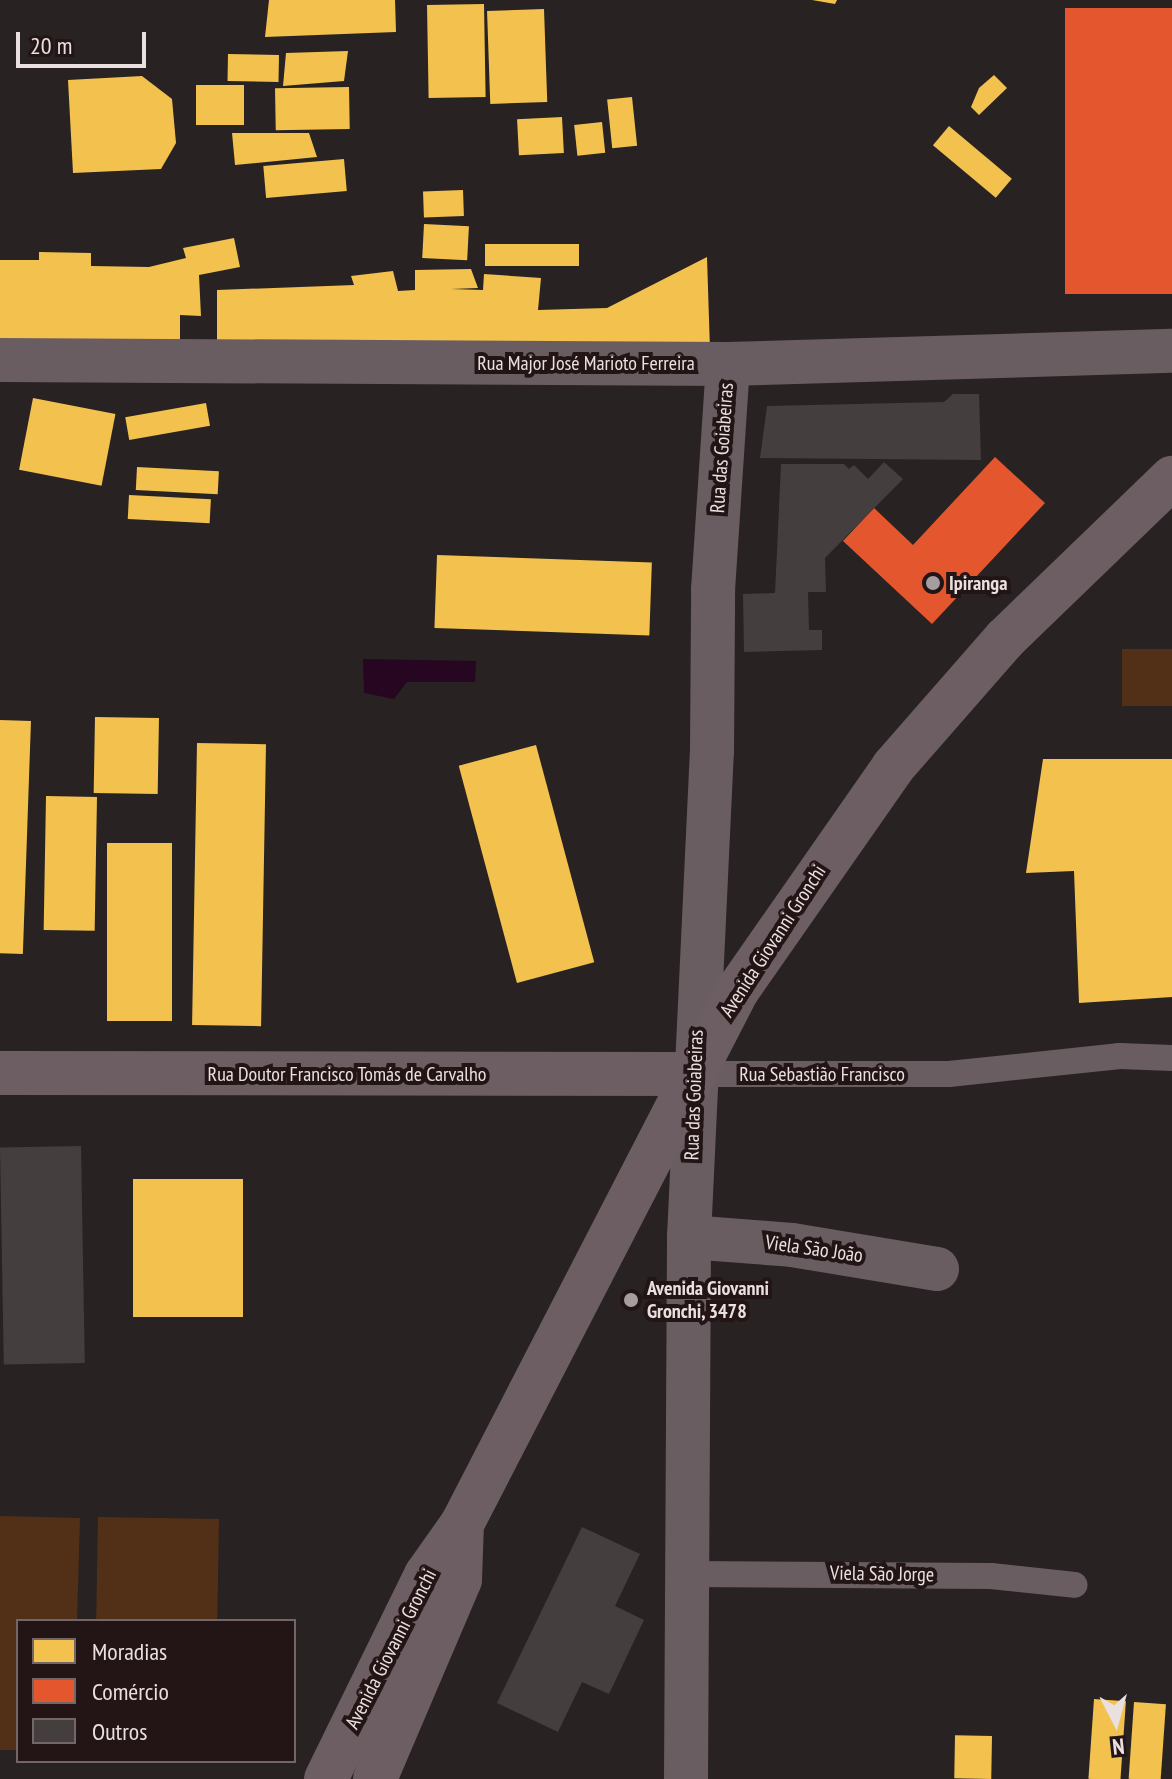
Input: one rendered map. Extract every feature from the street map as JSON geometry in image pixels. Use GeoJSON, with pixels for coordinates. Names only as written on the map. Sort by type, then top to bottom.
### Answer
{"type":"FeatureCollection","features":[{"type":"Feature","properties":{"kind":"main road","name":"Avenida Giovanni Gronchi"},"geometry":{"type":"LineString","coordinates":[[326,1779],[426,1575],[462,1524],[737,991],[893,767],[1005,639],[1172,478]]}},
{"type":"Feature","properties":{"kind":"main road","name":"Rua Doutor Francisco Tomás de Carvalho"},"geometry":{"type":"LineString","coordinates":[[0,1073],[694,1074]]}},
{"type":"Feature","properties":{"kind":"main road","name":"Avenida Giovanni Gronchi"},"geometry":{"type":"LineString","coordinates":[[375,1779],[460,1580],[462,1524]]}},
{"type":"Feature","properties":{"kind":"street","name":"Rua Major José Marioto Ferreira"},"geometry":{"type":"LineString","coordinates":[[0,360],[728,364],[1172,351]]}},
{"type":"Feature","properties":{"kind":"street","name":"Rua das Goiabeiras"},"geometry":{"type":"LineString","coordinates":[[686,1779],[689,1237],[728,364]]}},
{"type":"Feature","properties":{"kind":"street","name":"Viela São João"},"geometry":{"type":"LineString","coordinates":[[689,1237],[792,1245],[937,1269]]}},
{"type":"Feature","properties":{"kind":"lane","name":"Rua Sebastião Francisco"},"geometry":{"type":"LineString","coordinates":[[694,1074],[949,1074],[1120,1056],[1172,1058]]}},
{"type":"Feature","properties":{"kind":"lane","name":"Viela São Jorge"},"geometry":{"type":"LineString","coordinates":[[689,1574],[991,1576],[1075,1585]]}},
{"type":"Feature","properties":{"kind":"shaded area"},"geometry":{"type":"Polygon","coordinates":[[[1122,649],[1172,649],[1172,706],[1122,706],[1122,649]]]}},
{"type":"Feature","properties":{"kind":"shaded area"},"geometry":{"type":"Polygon","coordinates":[[[363,659],[476,661],[475,682],[407,682],[394,699],[364,693],[363,659]]]}},
{"type":"Feature","properties":{"kind":"shaded area"},"geometry":{"type":"Polygon","coordinates":[[[0,1516],[80,1518],[77,1619],[16,1619],[16,1750],[0,1750],[0,1516]]]}},
{"type":"Feature","properties":{"kind":"shaded area"},"geometry":{"type":"Polygon","coordinates":[[[98,1517],[219,1519],[217,1619],[96,1619],[98,1517]]]}},
{"type":"Feature","properties":{"kind":"building: Moradias"},"geometry":{"type":"Polygon","coordinates":[[[269,0],[395,0],[396,32],[265,37],[269,0]]]}},
{"type":"Feature","properties":{"kind":"building: Moradias"},"geometry":{"type":"Polygon","coordinates":[[[812,0],[837,0],[835,4],[812,0]]]}},
{"type":"Feature","properties":{"kind":"building: Moradias"},"geometry":{"type":"Polygon","coordinates":[[[484,4],[486,97],[429,98],[427,5],[484,4]]]}},
{"type":"Feature","properties":{"kind":"building: Moradias"},"geometry":{"type":"Polygon","coordinates":[[[544,9],[547,102],[490,104],[487,11],[544,9]]]}},
{"type":"Feature","properties":{"kind":"building: Moradias"},"geometry":{"type":"Polygon","coordinates":[[[348,51],[344,81],[283,86],[286,53],[348,51]]]}},
{"type":"Feature","properties":{"kind":"building: Moradias"},"geometry":{"type":"Polygon","coordinates":[[[228,54],[279,55],[279,82],[228,81],[228,54]]]}},
{"type":"Feature","properties":{"kind":"building: Moradias"},"geometry":{"type":"Polygon","coordinates":[[[994,75],[1007,88],[979,115],[971,107],[979,88],[994,75]]]}},
{"type":"Feature","properties":{"kind":"building: Moradias"},"geometry":{"type":"Polygon","coordinates":[[[142,76],[172,99],[176,143],[161,169],[73,173],[68,80],[142,76]]]}},
{"type":"Feature","properties":{"kind":"building: Moradias"},"geometry":{"type":"Polygon","coordinates":[[[196,85],[244,85],[244,125],[196,125],[196,85]]]}},
{"type":"Feature","properties":{"kind":"building: Moradias"},"geometry":{"type":"Polygon","coordinates":[[[349,87],[350,129],[276,130],[275,88],[349,87]]]}},
{"type":"Feature","properties":{"kind":"building: Moradias"},"geometry":{"type":"Polygon","coordinates":[[[632,97],[637,146],[612,148],[607,100],[632,97]]]}},
{"type":"Feature","properties":{"kind":"building: Moradias"},"geometry":{"type":"Polygon","coordinates":[[[562,117],[564,153],[519,155],[517,119],[562,117]]]}},
{"type":"Feature","properties":{"kind":"building: Moradias"},"geometry":{"type":"Polygon","coordinates":[[[602,122],[605,153],[577,156],[574,125],[602,122]]]}},
{"type":"Feature","properties":{"kind":"building: Moradias"},"geometry":{"type":"Polygon","coordinates":[[[949,126],[1012,179],[996,198],[933,145],[949,126]]]}},
{"type":"Feature","properties":{"kind":"building: Moradias"},"geometry":{"type":"Polygon","coordinates":[[[232,133],[309,133],[317,157],[235,165],[232,133]]]}},
{"type":"Feature","properties":{"kind":"building: Moradias"},"geometry":{"type":"Polygon","coordinates":[[[344,159],[347,191],[266,198],[263,166],[344,159]]]}},
{"type":"Feature","properties":{"kind":"building: Moradias"},"geometry":{"type":"Polygon","coordinates":[[[463,190],[464,216],[424,217],[423,191],[463,190]]]}},
{"type":"Feature","properties":{"kind":"building: Moradias"},"geometry":{"type":"Polygon","coordinates":[[[424,224],[469,226],[467,260],[422,258],[424,224]]]}},
{"type":"Feature","properties":{"kind":"building: Moradias"},"geometry":{"type":"Polygon","coordinates":[[[234,238],[240,267],[199,275],[201,316],[180,315],[180,346],[0,345],[0,260],[39,260],[39,252],[91,253],[91,266],[149,267],[186,258],[183,248],[234,238]]]}},
{"type":"Feature","properties":{"kind":"building: Moradias"},"geometry":{"type":"Polygon","coordinates":[[[485,244],[579,244],[579,266],[485,266],[485,244]]]}},
{"type":"Feature","properties":{"kind":"building: Moradias"},"geometry":{"type":"Polygon","coordinates":[[[707,257],[710,350],[217,346],[217,290],[354,285],[351,276],[393,271],[398,291],[415,290],[415,270],[471,269],[478,288],[451,289],[483,290],[484,274],[541,278],[538,310],[607,308],[707,257]]]}},
{"type":"Feature","properties":{"kind":"building: Moradias"},"geometry":{"type":"Polygon","coordinates":[[[33,398],[115,414],[102,486],[19,470],[33,398]]]}},
{"type":"Feature","properties":{"kind":"building: Moradias"},"geometry":{"type":"Polygon","coordinates":[[[206,403],[210,426],[129,440],[125,417],[206,403]]]}},
{"type":"Feature","properties":{"kind":"building: Moradias"},"geometry":{"type":"Polygon","coordinates":[[[137,467],[219,471],[218,494],[136,490],[137,467]]]}},
{"type":"Feature","properties":{"kind":"building: Moradias"},"geometry":{"type":"Polygon","coordinates":[[[129,495],[211,499],[210,523],[128,519],[129,495]]]}},
{"type":"Feature","properties":{"kind":"building: Moradias"},"geometry":{"type":"Polygon","coordinates":[[[437,555],[652,563],[649,635],[434,628],[437,555]]]}},
{"type":"Feature","properties":{"kind":"building: Moradias"},"geometry":{"type":"Polygon","coordinates":[[[95,717],[159,718],[158,794],[94,793],[95,717]]]}},
{"type":"Feature","properties":{"kind":"building: Moradias"},"geometry":{"type":"Polygon","coordinates":[[[0,720],[31,721],[23,954],[0,953],[0,720]]]}},
{"type":"Feature","properties":{"kind":"building: Moradias"},"geometry":{"type":"Polygon","coordinates":[[[197,743],[266,744],[261,1026],[192,1025],[197,743]]]}},
{"type":"Feature","properties":{"kind":"building: Moradias"},"geometry":{"type":"Polygon","coordinates":[[[536,745],[594,962],[517,983],[459,766],[536,745]]]}},
{"type":"Feature","properties":{"kind":"building: Moradias"},"geometry":{"type":"Polygon","coordinates":[[[1043,759],[1172,759],[1172,997],[1079,1003],[1074,871],[1026,873],[1043,759]]]}},
{"type":"Feature","properties":{"kind":"building: Moradias"},"geometry":{"type":"Polygon","coordinates":[[[46,796],[97,797],[95,931],[44,930],[46,796]]]}},
{"type":"Feature","properties":{"kind":"building: Moradias"},"geometry":{"type":"Polygon","coordinates":[[[107,843],[172,843],[172,1021],[107,1021],[107,843]]]}},
{"type":"Feature","properties":{"kind":"building: Moradias"},"geometry":{"type":"Polygon","coordinates":[[[133,1179],[243,1179],[243,1317],[133,1317],[133,1179]]]}},
{"type":"Feature","properties":{"kind":"building: Moradias"},"geometry":{"type":"Polygon","coordinates":[[[1094,1699],[1126,1701],[1120,1779],[1088,1779],[1094,1699]]]}},
{"type":"Feature","properties":{"kind":"building: Moradias"},"geometry":{"type":"Polygon","coordinates":[[[1134,1702],[1166,1704],[1161,1779],[1129,1779],[1134,1702]]]}},
{"type":"Feature","properties":{"kind":"building: Moradias"},"geometry":{"type":"Polygon","coordinates":[[[955,1735],[992,1736],[991,1779],[954,1778],[955,1735]]]}},
{"type":"Feature","properties":{"kind":"building: Comércio"},"geometry":{"type":"Polygon","coordinates":[[[1065,8],[1172,8],[1172,294],[1065,294],[1065,8]]]}},
{"type":"Feature","properties":{"kind":"building: Comércio"},"geometry":{"type":"Polygon","coordinates":[[[995,457],[1045,503],[932,624],[843,541],[874,508],[913,545],[995,457]]]}},
{"type":"Feature","properties":{"kind":"building: Outros"},"geometry":{"type":"Polygon","coordinates":[[[953,394],[979,394],[981,460],[760,458],[767,406],[944,402],[953,394]]]}},
{"type":"Feature","properties":{"kind":"building: Outros"},"geometry":{"type":"Polygon","coordinates":[[[884,462],[903,479],[825,558],[826,592],[808,592],[809,630],[822,630],[822,650],[744,652],[743,594],[775,593],[781,464],[844,464],[849,469],[854,465],[868,479],[884,462]]]}},
{"type":"Feature","properties":{"kind":"building: Outros"},"geometry":{"type":"Polygon","coordinates":[[[81,1146],[85,1363],[4,1364],[0,1147],[81,1146]]]}},
{"type":"Feature","properties":{"kind":"building: Outros"},"geometry":{"type":"Polygon","coordinates":[[[582,1527],[640,1554],[615,1606],[644,1620],[609,1694],[582,1682],[558,1732],[497,1703],[582,1527]]]}},
{"type":"Feature","properties":{"kind":"place","name":"Ipiranga"},"geometry":{"type":"Point","coordinates":[933,583]}},
{"type":"Feature","properties":{"kind":"place","name":"Avenida Giovanni Gronchi, 3478"},"geometry":{"type":"Point","coordinates":[631,1300]}}]}
